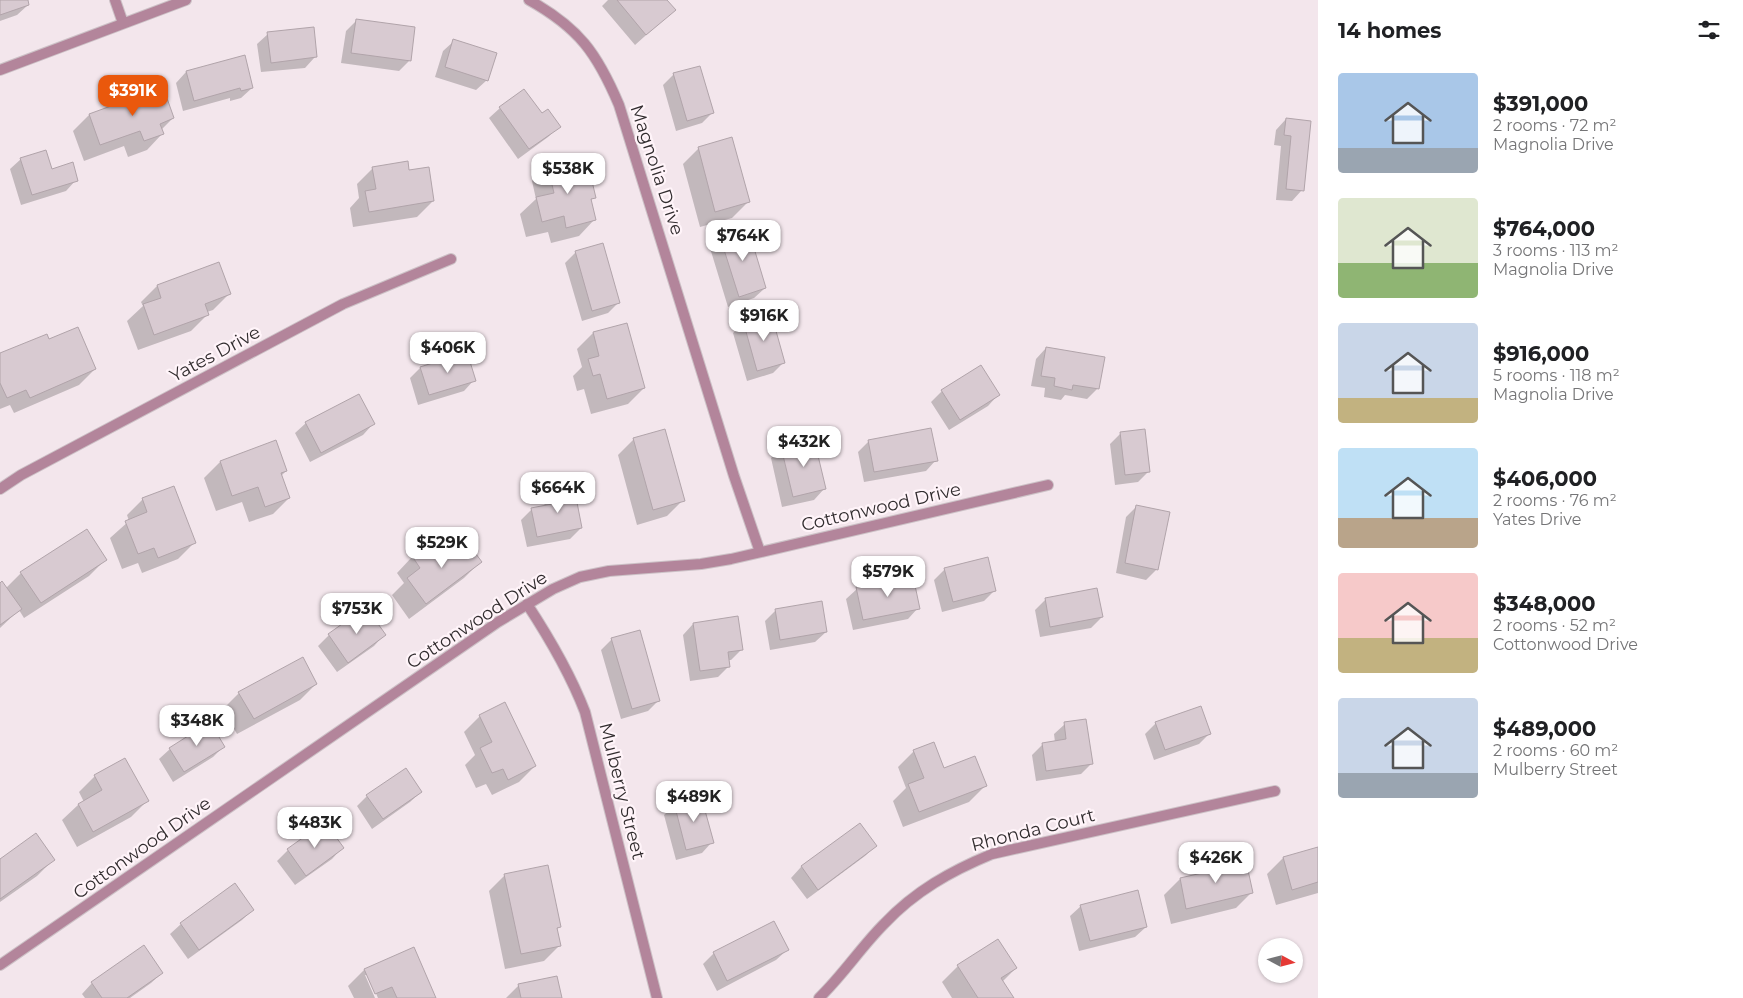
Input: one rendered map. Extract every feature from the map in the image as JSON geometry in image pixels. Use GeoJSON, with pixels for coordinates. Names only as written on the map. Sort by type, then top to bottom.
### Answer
{"type":"FeatureCollection","features":[{"type":"Feature","properties":{"kind":"street"},"geometry":{"type":"LineString","coordinates":[[115,0],[123,22]]}},
{"type":"Feature","properties":{"kind":"street"},"geometry":{"type":"LineString","coordinates":[[0,70],[87,38],[123,22],[186,0]]}},
{"type":"Feature","properties":{"kind":"street","name":"Magnolia Drive"},"geometry":{"type":"LineString","coordinates":[[529,0],[554,14],[576,33],[594,55],[620,105],[734,476],[760,552]]}},
{"type":"Feature","properties":{"kind":"street","name":"Yates Drive"},"geometry":{"type":"LineString","coordinates":[[0,488],[21,475],[343,304],[451,259]]}},
{"type":"Feature","properties":{"kind":"street","name":"Cottonwood Drive"},"geometry":{"type":"LineString","coordinates":[[0,965],[527,604],[553,589],[580,577],[610,571],[701,564],[760,552],[1048,485]]}},
{"type":"Feature","properties":{"kind":"street","name":"Mulberry Street"},"geometry":{"type":"LineString","coordinates":[[527,604],[553,643],[574,684],[584,712],[657,998]]}},
{"type":"Feature","properties":{"kind":"street","name":"Rhonda Court"},"geometry":{"type":"LineString","coordinates":[[818,998],[832,985],[883,925],[901,907],[928,886],[967,864],[992,854],[1276,791]]}},
{"type":"Feature","properties":{"kind":"building"},"geometry":{"type":"Polygon","coordinates":[[[0,0],[28,0],[29,5],[0,15],[0,0]]]}},
{"type":"Feature","properties":{"kind":"building"},"geometry":{"type":"Polygon","coordinates":[[[617,0],[667,0],[676,10],[646,35],[617,0]]]}},
{"type":"Feature","properties":{"kind":"building"},"geometry":{"type":"Polygon","coordinates":[[[356,19],[415,27],[411,61],[351,53],[356,19]]]}},
{"type":"Feature","properties":{"kind":"building"},"geometry":{"type":"Polygon","coordinates":[[[314,27],[317,57],[271,63],[267,32],[314,27]]]}},
{"type":"Feature","properties":{"kind":"building"},"geometry":{"type":"Polygon","coordinates":[[[453,39],[497,53],[488,81],[445,67],[453,39]]]}},
{"type":"Feature","properties":{"kind":"building"},"geometry":{"type":"Polygon","coordinates":[[[245,55],[253,88],[241,91],[240,88],[194,101],[186,71],[245,55]]]}},
{"type":"Feature","properties":{"kind":"building"},"geometry":{"type":"Polygon","coordinates":[[[700,66],[714,113],[687,121],[673,73],[700,66]]]}},
{"type":"Feature","properties":{"kind":"building"},"geometry":{"type":"Polygon","coordinates":[[[163,87],[174,118],[160,124],[164,134],[144,141],[140,131],[100,145],[89,114],[163,87]]]}},
{"type":"Feature","properties":{"kind":"building"},"geometry":{"type":"Polygon","coordinates":[[[524,89],[542,113],[548,109],[561,127],[529,149],[499,107],[524,89]]]}},
{"type":"Feature","properties":{"kind":"building"},"geometry":{"type":"Polygon","coordinates":[[[1286,118],[1311,121],[1304,191],[1286,189],[1291,136],[1284,135],[1286,118]]]}},
{"type":"Feature","properties":{"kind":"building"},"geometry":{"type":"Polygon","coordinates":[[[732,137],[750,202],[715,212],[698,147],[732,137]]]}},
{"type":"Feature","properties":{"kind":"building"},"geometry":{"type":"Polygon","coordinates":[[[46,150],[52,169],[73,162],[78,181],[32,195],[20,158],[46,150]]]}},
{"type":"Feature","properties":{"kind":"building"},"geometry":{"type":"Polygon","coordinates":[[[578,156],[583,179],[591,177],[596,198],[591,199],[596,220],[566,228],[564,216],[542,222],[536,197],[554,193],[547,164],[578,156]]]}},
{"type":"Feature","properties":{"kind":"building"},"geometry":{"type":"Polygon","coordinates":[[[408,161],[409,170],[429,167],[434,201],[369,212],[365,191],[376,189],[372,167],[408,161]]]}},
{"type":"Feature","properties":{"kind":"building"},"geometry":{"type":"Polygon","coordinates":[[[748,228],[766,288],[739,297],[720,237],[748,228]]]}},
{"type":"Feature","properties":{"kind":"building"},"geometry":{"type":"Polygon","coordinates":[[[603,243],[620,303],[592,311],[575,251],[603,243]]]}},
{"type":"Feature","properties":{"kind":"building"},"geometry":{"type":"Polygon","coordinates":[[[219,262],[231,294],[205,304],[209,315],[154,335],[143,304],[161,298],[157,285],[219,262]]]}},
{"type":"Feature","properties":{"kind":"building"},"geometry":{"type":"Polygon","coordinates":[[[771,313],[785,363],[757,371],[743,321],[771,313]]]}},
{"type":"Feature","properties":{"kind":"building"},"geometry":{"type":"Polygon","coordinates":[[[627,323],[645,388],[607,399],[600,374],[593,376],[588,359],[599,356],[593,332],[627,323]]]}},
{"type":"Feature","properties":{"kind":"building"},"geometry":{"type":"Polygon","coordinates":[[[78,327],[96,369],[30,398],[26,390],[7,398],[0,383],[0,353],[47,334],[49,339],[78,327]]]}},
{"type":"Feature","properties":{"kind":"building"},"geometry":{"type":"Polygon","coordinates":[[[1046,347],[1105,357],[1099,389],[1073,385],[1072,390],[1054,386],[1055,378],[1041,376],[1046,347]]]}},
{"type":"Feature","properties":{"kind":"building"},"geometry":{"type":"Polygon","coordinates":[[[467,352],[476,381],[429,395],[420,367],[467,352]]]}},
{"type":"Feature","properties":{"kind":"building"},"geometry":{"type":"Polygon","coordinates":[[[981,365],[1000,395],[960,420],[941,390],[981,365]]]}},
{"type":"Feature","properties":{"kind":"building"},"geometry":{"type":"Polygon","coordinates":[[[359,394],[375,424],[321,453],[305,422],[359,394]]]}},
{"type":"Feature","properties":{"kind":"building"},"geometry":{"type":"Polygon","coordinates":[[[931,428],[938,461],[874,472],[868,440],[931,428]]]}},
{"type":"Feature","properties":{"kind":"building"},"geometry":{"type":"Polygon","coordinates":[[[665,429],[685,501],[653,510],[633,438],[665,429]]]}},
{"type":"Feature","properties":{"kind":"building"},"geometry":{"type":"Polygon","coordinates":[[[1145,429],[1150,472],[1125,475],[1120,432],[1145,429]]]}},
{"type":"Feature","properties":{"kind":"building"},"geometry":{"type":"Polygon","coordinates":[[[814,439],[826,489],[793,497],[781,447],[814,439]]]}},
{"type":"Feature","properties":{"kind":"building"},"geometry":{"type":"Polygon","coordinates":[[[276,440],[287,471],[281,473],[290,498],[265,507],[258,487],[232,496],[220,461],[276,440]]]}},
{"type":"Feature","properties":{"kind":"building"},"geometry":{"type":"Polygon","coordinates":[[[174,486],[196,543],[158,558],[154,548],[138,554],[125,521],[147,512],[142,498],[174,486]]]}},
{"type":"Feature","properties":{"kind":"building"},"geometry":{"type":"Polygon","coordinates":[[[574,487],[582,528],[537,537],[531,508],[557,503],[554,490],[574,487]]]}},
{"type":"Feature","properties":{"kind":"building"},"geometry":{"type":"Polygon","coordinates":[[[1136,505],[1170,512],[1158,570],[1125,563],[1136,505]]]}},
{"type":"Feature","properties":{"kind":"building"},"geometry":{"type":"Polygon","coordinates":[[[87,529],[107,560],[41,603],[20,572],[87,529]]]}},
{"type":"Feature","properties":{"kind":"building"},"geometry":{"type":"Polygon","coordinates":[[[464,538],[482,562],[426,604],[407,578],[420,568],[412,556],[430,543],[440,556],[464,538]]]}},
{"type":"Feature","properties":{"kind":"building"},"geometry":{"type":"Polygon","coordinates":[[[988,557],[996,591],[953,602],[944,568],[988,557]]]}},
{"type":"Feature","properties":{"kind":"building"},"geometry":{"type":"Polygon","coordinates":[[[913,576],[920,609],[863,620],[856,587],[913,576]]]}},
{"type":"Feature","properties":{"kind":"building"},"geometry":{"type":"Polygon","coordinates":[[[2,581],[22,609],[0,625],[0,583],[2,581]]]}},
{"type":"Feature","properties":{"kind":"building"},"geometry":{"type":"Polygon","coordinates":[[[1097,588],[1103,617],[1050,627],[1045,598],[1097,588]]]}},
{"type":"Feature","properties":{"kind":"building"},"geometry":{"type":"Polygon","coordinates":[[[822,601],[827,632],[780,640],[775,609],[822,601]]]}},
{"type":"Feature","properties":{"kind":"building"},"geometry":{"type":"Polygon","coordinates":[[[366,607],[386,635],[348,663],[328,634],[366,607]]]}},
{"type":"Feature","properties":{"kind":"building"},"geometry":{"type":"Polygon","coordinates":[[[738,616],[743,650],[728,652],[730,667],[700,671],[693,623],[738,616]]]}},
{"type":"Feature","properties":{"kind":"building"},"geometry":{"type":"Polygon","coordinates":[[[640,630],[660,701],[632,709],[611,638],[640,630]]]}},
{"type":"Feature","properties":{"kind":"building"},"geometry":{"type":"Polygon","coordinates":[[[303,657],[317,684],[254,719],[238,692],[303,657]]]}},
{"type":"Feature","properties":{"kind":"building"},"geometry":{"type":"Polygon","coordinates":[[[505,702],[536,766],[508,780],[503,769],[492,773],[480,748],[492,742],[479,715],[505,702]]]}},
{"type":"Feature","properties":{"kind":"building"},"geometry":{"type":"Polygon","coordinates":[[[1201,706],[1211,734],[1165,750],[1155,722],[1201,706]]]}},
{"type":"Feature","properties":{"kind":"building"},"geometry":{"type":"Polygon","coordinates":[[[1086,719],[1093,764],[1046,771],[1042,743],[1066,739],[1064,722],[1086,719]]]}},
{"type":"Feature","properties":{"kind":"building"},"geometry":{"type":"Polygon","coordinates":[[[210,722],[225,747],[184,772],[169,748],[210,722]]]}},
{"type":"Feature","properties":{"kind":"building"},"geometry":{"type":"Polygon","coordinates":[[[934,742],[944,768],[975,756],[987,786],[919,812],[908,784],[924,778],[913,750],[934,742]]]}},
{"type":"Feature","properties":{"kind":"building"},"geometry":{"type":"Polygon","coordinates":[[[125,758],[149,801],[93,832],[78,804],[102,790],[94,775],[125,758]]]}},
{"type":"Feature","properties":{"kind":"building"},"geometry":{"type":"Polygon","coordinates":[[[406,768],[422,792],[383,819],[366,795],[406,768]]]}},
{"type":"Feature","properties":{"kind":"building"},"geometry":{"type":"Polygon","coordinates":[[[701,796],[714,843],[686,850],[674,803],[701,796]]]}},
{"type":"Feature","properties":{"kind":"building"},"geometry":{"type":"Polygon","coordinates":[[[325,822],[344,848],[306,876],[287,849],[325,822]]]}},
{"type":"Feature","properties":{"kind":"building"},"geometry":{"type":"Polygon","coordinates":[[[860,823],[877,846],[818,890],[801,866],[860,823]]]}},
{"type":"Feature","properties":{"kind":"building"},"geometry":{"type":"Polygon","coordinates":[[[36,833],[55,860],[0,899],[0,859],[36,833]]]}},
{"type":"Feature","properties":{"kind":"building"},"geometry":{"type":"Polygon","coordinates":[[[1318,847],[1318,882],[1292,890],[1283,857],[1318,847]]]}},
{"type":"Feature","properties":{"kind":"building"},"geometry":{"type":"Polygon","coordinates":[[[1224,861],[1225,866],[1246,861],[1253,893],[1186,909],[1180,878],[1202,873],[1201,866],[1224,861]]]}},
{"type":"Feature","properties":{"kind":"building"},"geometry":{"type":"Polygon","coordinates":[[[548,865],[561,927],[557,928],[561,946],[521,954],[504,874],[548,865]]]}},
{"type":"Feature","properties":{"kind":"building"},"geometry":{"type":"Polygon","coordinates":[[[235,883],[254,910],[199,950],[180,923],[235,883]]]}},
{"type":"Feature","properties":{"kind":"building"},"geometry":{"type":"Polygon","coordinates":[[[1138,890],[1147,927],[1090,941],[1080,905],[1138,890]]]}},
{"type":"Feature","properties":{"kind":"building"},"geometry":{"type":"Polygon","coordinates":[[[774,921],[789,950],[727,981],[713,952],[774,921]]]}},
{"type":"Feature","properties":{"kind":"building"},"geometry":{"type":"Polygon","coordinates":[[[998,939],[1017,968],[1001,978],[1014,998],[978,998],[957,965],[998,939]]]}},
{"type":"Feature","properties":{"kind":"building"},"geometry":{"type":"Polygon","coordinates":[[[144,945],[163,973],[127,998],[102,998],[91,982],[144,945]]]}},
{"type":"Feature","properties":{"kind":"building"},"geometry":{"type":"Polygon","coordinates":[[[414,947],[436,998],[397,998],[392,987],[375,994],[364,969],[414,947]]]}},
{"type":"Feature","properties":{"kind":"building"},"geometry":{"type":"Polygon","coordinates":[[[557,976],[562,998],[521,998],[518,984],[557,976]]]}}]}
